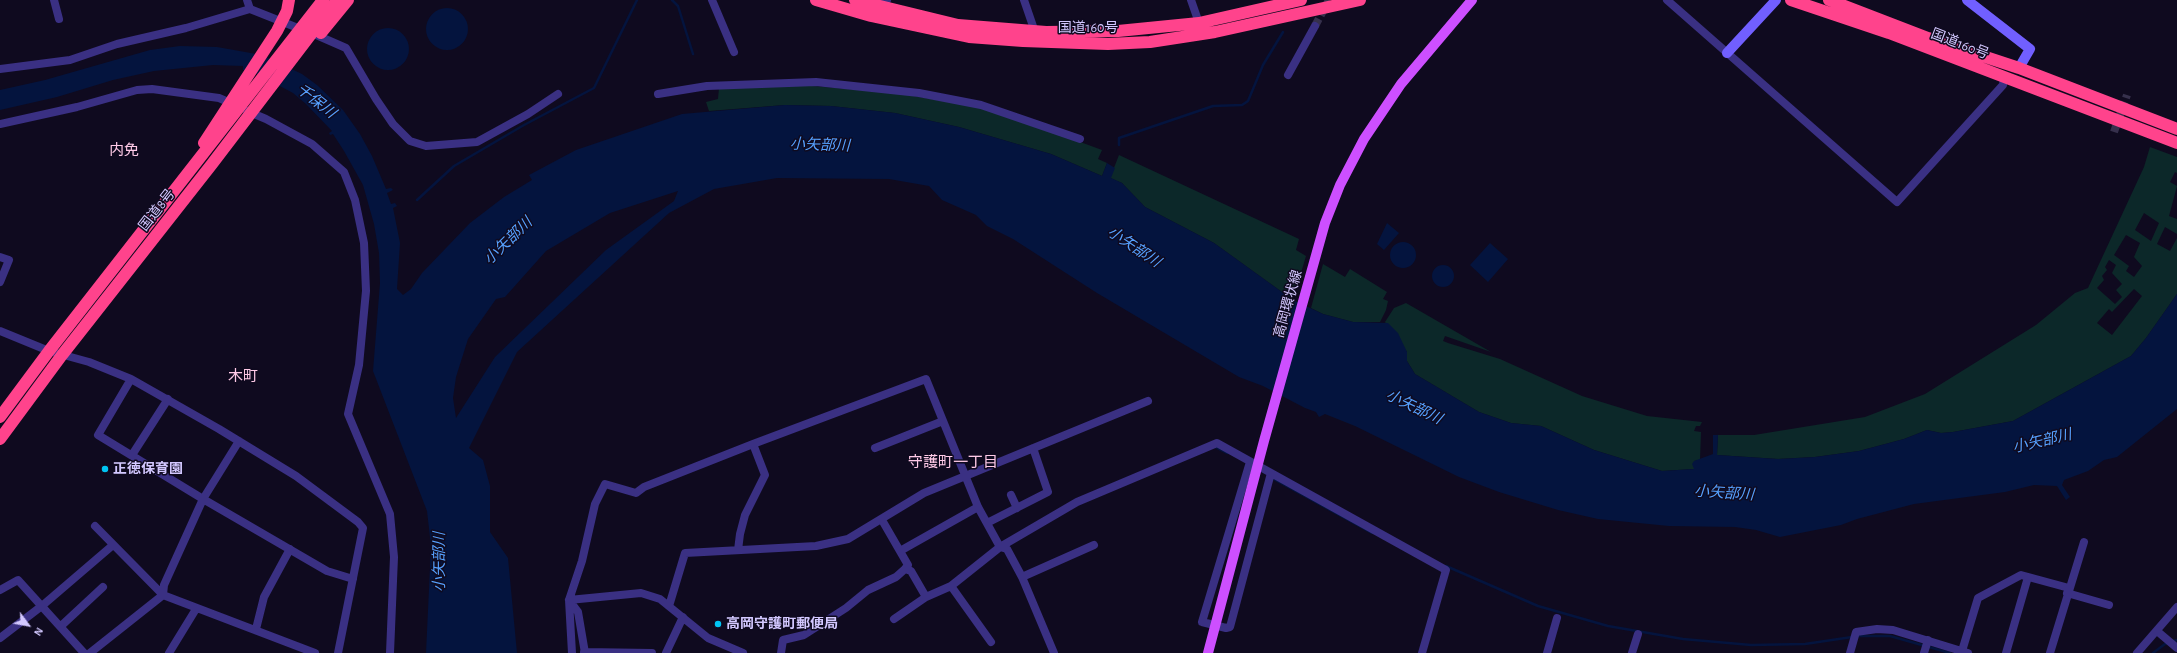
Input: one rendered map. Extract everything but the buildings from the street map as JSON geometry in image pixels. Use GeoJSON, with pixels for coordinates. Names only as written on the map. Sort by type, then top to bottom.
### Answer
{"type":"FeatureCollection","features":[{"type":"Feature","properties":{"kind":"highway","name":"国道8号"},"geometry":{"type":"LineString","coordinates":[[0,438],[62,355],[212,164],[319,21],[323,0]]}},
{"type":"Feature","properties":{"kind":"highway","name":"国道8号"},"geometry":{"type":"LineString","coordinates":[[0,418],[49,351],[181,182],[218,128],[337,0]]}},
{"type":"Feature","properties":{"kind":"highway"},"geometry":{"type":"LineString","coordinates":[[319,21],[348,0]]}},
{"type":"Feature","properties":{"kind":"highway","name":"国道160号"},"geometry":{"type":"LineString","coordinates":[[816,0],[871,16],[969,37],[1023,41],[1108,44],[1150,42],[1215,32],[1360,0]]}},
{"type":"Feature","properties":{"kind":"highway","name":"国道160号"},"geometry":{"type":"LineString","coordinates":[[855,0],[886,2],[958,25],[1035,32],[1118,31],[1200,23],[1301,0]]}},
{"type":"Feature","properties":{"kind":"highway","name":"国道160号"},"geometry":{"type":"LineString","coordinates":[[1790,0],[1889,33],[2118,122],[2177,143]]}},
{"type":"Feature","properties":{"kind":"highway","name":"国道160号"},"geometry":{"type":"LineString","coordinates":[[1829,0],[1928,38],[2019,68],[2177,129]]}},
{"type":"Feature","properties":{"kind":"highway"},"geometry":{"type":"LineString","coordinates":[[218,128],[277,31],[288,5]]}},
{"type":"Feature","properties":{"kind":"main road","name":"高岡環状線"},"geometry":{"type":"LineString","coordinates":[[1208,653],[1219,614],[1255,461],[1264,441],[1326,223],[1340,184],[1364,139],[1401,84],[1472,0]]}},
{"type":"Feature","properties":{"kind":"street"},"geometry":{"type":"LineString","coordinates":[[54,0],[59,19]]}},
{"type":"Feature","properties":{"kind":"street"},"geometry":{"type":"LineString","coordinates":[[247,0],[250,10]]}},
{"type":"Feature","properties":{"kind":"street"},"geometry":{"type":"LineString","coordinates":[[712,0],[734,52]]}},
{"type":"Feature","properties":{"kind":"street"},"geometry":{"type":"LineString","coordinates":[[1024,0],[1035,32]]}},
{"type":"Feature","properties":{"kind":"street"},"geometry":{"type":"LineString","coordinates":[[1191,0],[1200,23]]}},
{"type":"Feature","properties":{"kind":"street"},"geometry":{"type":"LineString","coordinates":[[1667,0],[1897,202],[2003,85],[2004,77]]}},
{"type":"Feature","properties":{"kind":"street"},"geometry":{"type":"LineString","coordinates":[[1727,53],[1776,0]]}},
{"type":"Feature","properties":{"kind":"street"},"geometry":{"type":"LineString","coordinates":[[1967,0],[2030,49],[2019,68]]}},
{"type":"Feature","properties":{"kind":"street"},"geometry":{"type":"LineString","coordinates":[[0,69],[70,60],[117,44],[186,28],[250,10],[346,48],[376,99],[393,124],[410,141],[426,146],[477,142],[528,114],[558,94]]}},
{"type":"Feature","properties":{"kind":"street"},"geometry":{"type":"LineString","coordinates":[[1288,75],[1314,26]]}},
{"type":"Feature","properties":{"kind":"street"},"geometry":{"type":"LineString","coordinates":[[658,94],[707,86],[816,82],[911,92],[981,105],[1080,139]]}},
{"type":"Feature","properties":{"kind":"street"},"geometry":{"type":"LineString","coordinates":[[0,124],[77,107],[137,90],[152,89],[219,98],[266,119],[312,144],[344,172],[355,200],[364,243],[366,291],[359,365],[348,414],[390,514],[394,557],[390,653]]}},
{"type":"Feature","properties":{"kind":"street"},"geometry":{"type":"LineString","coordinates":[[0,257],[9,260],[0,282]]}},
{"type":"Feature","properties":{"kind":"street"},"geometry":{"type":"LineString","coordinates":[[0,332],[49,351],[89,362],[168,399],[296,476],[358,522],[363,528],[338,653]]}},
{"type":"Feature","properties":{"kind":"street"},"geometry":{"type":"LineString","coordinates":[[572,653],[569,600],[582,561],[595,504],[604,484],[636,493],[644,487],[753,444],[926,379],[964,476],[978,506],[1000,547],[1007,549],[1022,577],[1054,653]]}},
{"type":"Feature","properties":{"kind":"street"},"geometry":{"type":"LineString","coordinates":[[130,380],[98,435],[203,500],[327,571],[353,579]]}},
{"type":"Feature","properties":{"kind":"street"},"geometry":{"type":"LineString","coordinates":[[132,455],[168,399]]}},
{"type":"Feature","properties":{"kind":"street"},"geometry":{"type":"LineString","coordinates":[[669,606],[685,554],[816,546],[848,538],[882,520],[924,494],[964,476],[1148,401]]}},
{"type":"Feature","properties":{"kind":"street"},"geometry":{"type":"LineString","coordinates":[[875,448],[943,421]]}},
{"type":"Feature","properties":{"kind":"street"},"geometry":{"type":"LineString","coordinates":[[90,653],[163,595],[164,585],[203,500],[239,441]]}},
{"type":"Feature","properties":{"kind":"street"},"geometry":{"type":"LineString","coordinates":[[894,619],[926,597],[951,586],[1000,547],[1077,502],[1217,443],[1255,461],[1271,473],[1446,570],[1422,653]]}},
{"type":"Feature","properties":{"kind":"street"},"geometry":{"type":"LineString","coordinates":[[738,550],[740,534],[745,516],[764,474],[753,444]]}},
{"type":"Feature","properties":{"kind":"street"},"geometry":{"type":"LineString","coordinates":[[987,523],[1048,492],[1033,448]]}},
{"type":"Feature","properties":{"kind":"street"},"geometry":{"type":"LineString","coordinates":[[1255,461],[1202,622],[1226,628],[1230,627],[1271,473]]}},
{"type":"Feature","properties":{"kind":"street"},"geometry":{"type":"LineString","coordinates":[[1010,495],[1017,508]]}},
{"type":"Feature","properties":{"kind":"street"},"geometry":{"type":"LineString","coordinates":[[900,551],[978,506]]}},
{"type":"Feature","properties":{"kind":"street"},"geometry":{"type":"LineString","coordinates":[[782,653],[783,640],[804,634],[846,608],[868,590],[896,577],[906,569],[908,565],[882,520]]}},
{"type":"Feature","properties":{"kind":"street"},"geometry":{"type":"LineString","coordinates":[[95,526],[163,595],[196,609],[256,629],[315,653]]}},
{"type":"Feature","properties":{"kind":"street"},"geometry":{"type":"LineString","coordinates":[[2050,653],[2068,590],[2084,542]]}},
{"type":"Feature","properties":{"kind":"street"},"geometry":{"type":"LineString","coordinates":[[0,638],[43,605],[113,545]]}},
{"type":"Feature","properties":{"kind":"street"},"geometry":{"type":"LineString","coordinates":[[1022,577],[1094,545]]}},
{"type":"Feature","properties":{"kind":"street"},"geometry":{"type":"LineString","coordinates":[[256,629],[264,597],[290,549]]}},
{"type":"Feature","properties":{"kind":"street"},"geometry":{"type":"LineString","coordinates":[[906,569],[911,571],[926,597]]}},
{"type":"Feature","properties":{"kind":"street"},"geometry":{"type":"LineString","coordinates":[[1850,653],[1856,632],[1877,629],[1893,630],[1965,652],[1978,598],[2021,575],[2108,605]]}},
{"type":"Feature","properties":{"kind":"street"},"geometry":{"type":"LineString","coordinates":[[2006,653],[2028,577]]}},
{"type":"Feature","properties":{"kind":"street"},"geometry":{"type":"LineString","coordinates":[[0,590],[18,580],[43,605],[84,653]]}},
{"type":"Feature","properties":{"kind":"street"},"geometry":{"type":"LineString","coordinates":[[951,586],[991,642]]}},
{"type":"Feature","properties":{"kind":"street"},"geometry":{"type":"LineString","coordinates":[[60,626],[103,587]]}},
{"type":"Feature","properties":{"kind":"street"},"geometry":{"type":"LineString","coordinates":[[569,600],[641,593],[660,599],[708,638],[743,653]]}},
{"type":"Feature","properties":{"kind":"street"},"geometry":{"type":"LineString","coordinates":[[569,600],[578,612],[584,652],[652,653]]}},
{"type":"Feature","properties":{"kind":"street"},"geometry":{"type":"LineString","coordinates":[[2137,653],[2177,607]]}},
{"type":"Feature","properties":{"kind":"street"},"geometry":{"type":"LineString","coordinates":[[169,653],[196,609]]}},
{"type":"Feature","properties":{"kind":"street"},"geometry":{"type":"LineString","coordinates":[[666,653],[683,617]]}},
{"type":"Feature","properties":{"kind":"street"},"geometry":{"type":"LineString","coordinates":[[1547,653],[1557,618]]}},
{"type":"Feature","properties":{"kind":"street"},"geometry":{"type":"LineString","coordinates":[[2157,631],[2177,648]]}},
{"type":"Feature","properties":{"kind":"street"},"geometry":{"type":"LineString","coordinates":[[1632,653],[1638,634]]}},
{"type":"Feature","properties":{"kind":"street"},"geometry":{"type":"LineString","coordinates":[[1924,653],[1928,640]]}},
{"type":"Feature","properties":{"kind":"green space"},"geometry":{"type":"Polygon","coordinates":[[[800,85],[896,93],[972,106],[1015,118],[1102,150],[1098,159],[1107,163],[1102,176],[1051,154],[959,127],[895,113],[831,106],[785,105],[709,111],[706,102],[718,99],[719,88],[800,85]]]}},
{"type":"Feature","properties":{"kind":"green space"},"geometry":{"type":"Polygon","coordinates":[[[2150,147],[2177,157],[2177,173],[2175,172],[2170,182],[2177,186],[2169,216],[2177,219],[2177,234],[2165,227],[2157,244],[2170,251],[2177,238],[2177,294],[2146,338],[2131,356],[2013,421],[1953,432],[1941,433],[1927,430],[1904,439],[1859,451],[1815,457],[1778,459],[1717,455],[1718,435],[1754,435],[1865,417],[1925,394],[2036,325],[2075,293],[2088,288],[2144,167],[2150,147]],[[2144,213],[2135,230],[2151,241],[2159,223],[2144,213]],[[2126,235],[2114,255],[2129,266],[2126,271],[2134,277],[2142,266],[2134,257],[2140,243],[2126,235]],[[2109,260],[2105,267],[2107,270],[2102,276],[2104,280],[2097,288],[2115,304],[2122,297],[2116,290],[2122,284],[2112,273],[2116,265],[2109,260]],[[2134,289],[2112,312],[2109,309],[2097,323],[2112,335],[2142,296],[2134,289]]]}},
{"type":"Feature","properties":{"kind":"green space"},"geometry":{"type":"Polygon","coordinates":[[[1119,155],[1299,239],[1296,250],[1306,256],[1293,300],[1214,243],[1145,207],[1122,183],[1110,178],[1119,155]]]}},
{"type":"Feature","properties":{"kind":"green space"},"geometry":{"type":"Polygon","coordinates":[[[1323,264],[1345,277],[1350,269],[1387,292],[1383,299],[1388,301],[1386,310],[1380,322],[1353,322],[1323,314],[1311,308],[1323,264]]]}},
{"type":"Feature","properties":{"kind":"green space"},"geometry":{"type":"Polygon","coordinates":[[[1406,303],[1491,352],[1445,336],[1443,341],[1500,359],[1582,396],[1647,416],[1702,422],[1700,426],[1696,426],[1694,431],[1701,432],[1700,460],[1694,461],[1694,469],[1662,471],[1594,450],[1541,426],[1511,423],[1479,412],[1415,374],[1407,361],[1407,352],[1385,322],[1394,308],[1406,303]]]}},
{"type":"Feature","properties":{"kind":"water"},"geometry":{"type":"Polygon","coordinates":[[[447,8],[462,14],[468,29],[462,44],[447,50],[432,44],[426,29],[432,14],[447,8]]]}},
{"type":"Feature","properties":{"kind":"water"},"geometry":{"type":"Polygon","coordinates":[[[388,28],[403,34],[409,49],[403,64],[388,70],[373,64],[367,49],[373,34],[388,28]]]}},
{"type":"Feature","properties":{"kind":"water"},"geometry":{"type":"Polygon","coordinates":[[[180,46],[217,47],[262,55],[302,74],[317,85],[343,110],[360,134],[372,156],[386,189],[391,188],[393,190],[387,193],[391,204],[395,203],[397,206],[393,208],[400,243],[397,289],[403,295],[411,289],[422,273],[470,223],[504,197],[532,180],[529,175],[576,150],[682,114],[785,105],[831,106],[895,113],[959,127],[1051,154],[1102,176],[1107,163],[1115,168],[1111,178],[1122,183],[1145,207],[1214,243],[1293,300],[1323,314],[1353,322],[1388,323],[1398,333],[1407,352],[1407,361],[1415,374],[1479,412],[1511,423],[1541,426],[1594,450],[1662,471],[1694,469],[1692,464],[1694,461],[1713,454],[1713,435],[1718,435],[1717,455],[1778,459],[1815,457],[1859,451],[1904,439],[1927,430],[1941,433],[1953,432],[2013,421],[2131,356],[2146,338],[2177,294],[2177,409],[2117,457],[2104,460],[2088,471],[2064,480],[2062,485],[2070,497],[2066,500],[2057,486],[2034,485],[2005,492],[1914,504],[1857,519],[1841,525],[1780,537],[1756,530],[1735,527],[1669,526],[1598,519],[1558,510],[1499,492],[1459,477],[1355,426],[1325,414],[1319,417],[1316,412],[1305,408],[1263,386],[1239,377],[1097,293],[1013,239],[987,226],[976,215],[942,200],[929,186],[889,179],[777,178],[714,189],[669,213],[517,352],[469,448],[483,460],[490,486],[490,532],[508,558],[517,653],[426,653],[431,546],[427,511],[373,371],[380,283],[379,253],[374,224],[363,185],[333,134],[330,135],[329,133],[332,131],[293,93],[253,72],[243,70],[243,66],[213,65],[154,71],[113,80],[57,97],[0,110],[0,90],[45,80],[150,50],[180,46]],[[678,191],[610,213],[546,251],[505,297],[496,299],[468,339],[456,377],[453,398],[456,418],[495,357],[606,250],[674,201],[678,191]]]}},
{"type":"Feature","properties":{"kind":"water"},"geometry":{"type":"Polygon","coordinates":[[[1387,223],[1399,233],[1384,250],[1377,244],[1387,223]]]}},
{"type":"Feature","properties":{"kind":"water"},"geometry":{"type":"Polygon","coordinates":[[[1403,242],[1412,246],[1416,255],[1412,264],[1403,268],[1394,264],[1390,255],[1394,246],[1403,242]]]}},
{"type":"Feature","properties":{"kind":"water"},"geometry":{"type":"Polygon","coordinates":[[[1490,243],[1508,259],[1488,282],[1470,265],[1490,243]]]}},
{"type":"Feature","properties":{"kind":"water"},"geometry":{"type":"Polygon","coordinates":[[[1443,265],[1451,268],[1454,276],[1451,284],[1443,287],[1435,284],[1432,276],[1435,268],[1443,265]]]}},
{"type":"Feature","properties":{"kind":"waterway"},"geometry":{"type":"LineString","coordinates":[[417,200],[454,166],[524,125],[594,88],[637,0]]}},
{"type":"Feature","properties":{"kind":"waterway"},"geometry":{"type":"LineString","coordinates":[[672,0],[678,6],[693,54]]}},
{"type":"Feature","properties":{"kind":"waterway"},"geometry":{"type":"LineString","coordinates":[[1119,145],[1119,138],[1213,106],[1242,105],[1248,101],[1263,65],[1283,32]]}},
{"type":"Feature","properties":{"kind":"waterway"},"geometry":{"type":"LineString","coordinates":[[1215,447],[1227,453]]}},
{"type":"Feature","properties":{"kind":"waterway"},"geometry":{"type":"LineString","coordinates":[[1272,478],[1372,533]]}},
{"type":"Feature","properties":{"kind":"waterway"},"geometry":{"type":"LineString","coordinates":[[1446,566],[1538,606],[1608,626],[1683,639],[1751,645],[1805,644],[1852,637]]}},
{"type":"Feature","properties":{"kind":"waterway"},"geometry":{"type":"LineString","coordinates":[[1857,636],[1890,636],[1950,653]]}},
{"type":"Feature","properties":{"kind":"waterway"},"geometry":{"type":"LineString","coordinates":[[2153,653],[2165,644],[2177,640]]}},
{"type":"Feature","properties":{"kind":"tunnel"},"geometry":{"type":"LineString","coordinates":[[1315,26],[1329,0]]}},
{"type":"Feature","properties":{"kind":"tunnel"},"geometry":{"type":"LineString","coordinates":[[2114,132],[2127,95]]}},
{"type":"Feature","properties":{"kind":"place","name":"正徳保育園"},"geometry":{"type":"Point","coordinates":[105,469]}},
{"type":"Feature","properties":{"kind":"place","name":"高岡守護町郵便局"},"geometry":{"type":"Point","coordinates":[718,624]}},
{"type":"Feature","properties":{"kind":"district","name":"内免"},"geometry":{"type":"Point","coordinates":[124,150]}},
{"type":"Feature","properties":{"kind":"district","name":"木町"},"geometry":{"type":"Point","coordinates":[243,376]}},
{"type":"Feature","properties":{"kind":"district","name":"守護町一丁目"},"geometry":{"type":"Point","coordinates":[953,462]}},
{"type":"Feature","properties":{"kind":"water label","name":"千保川"},"geometry":{"type":"Point","coordinates":[316,101]}},
{"type":"Feature","properties":{"kind":"water label","name":"小矢部川"},"geometry":{"type":"Point","coordinates":[820,145]}},
{"type":"Feature","properties":{"kind":"water label","name":"小矢部川"},"geometry":{"type":"Point","coordinates":[508,241]}},
{"type":"Feature","properties":{"kind":"water label","name":"小矢部川"},"geometry":{"type":"Point","coordinates":[1134,247]}},
{"type":"Feature","properties":{"kind":"water label","name":"小矢部川"},"geometry":{"type":"Point","coordinates":[1414,407]}},
{"type":"Feature","properties":{"kind":"water label","name":"小矢部川"},"geometry":{"type":"Point","coordinates":[2042,441]}},
{"type":"Feature","properties":{"kind":"water label","name":"小矢部川"},"geometry":{"type":"Point","coordinates":[1724,493]}},
{"type":"Feature","properties":{"kind":"water label","name":"小矢部川"},"geometry":{"type":"Point","coordinates":[439,562]}}]}
